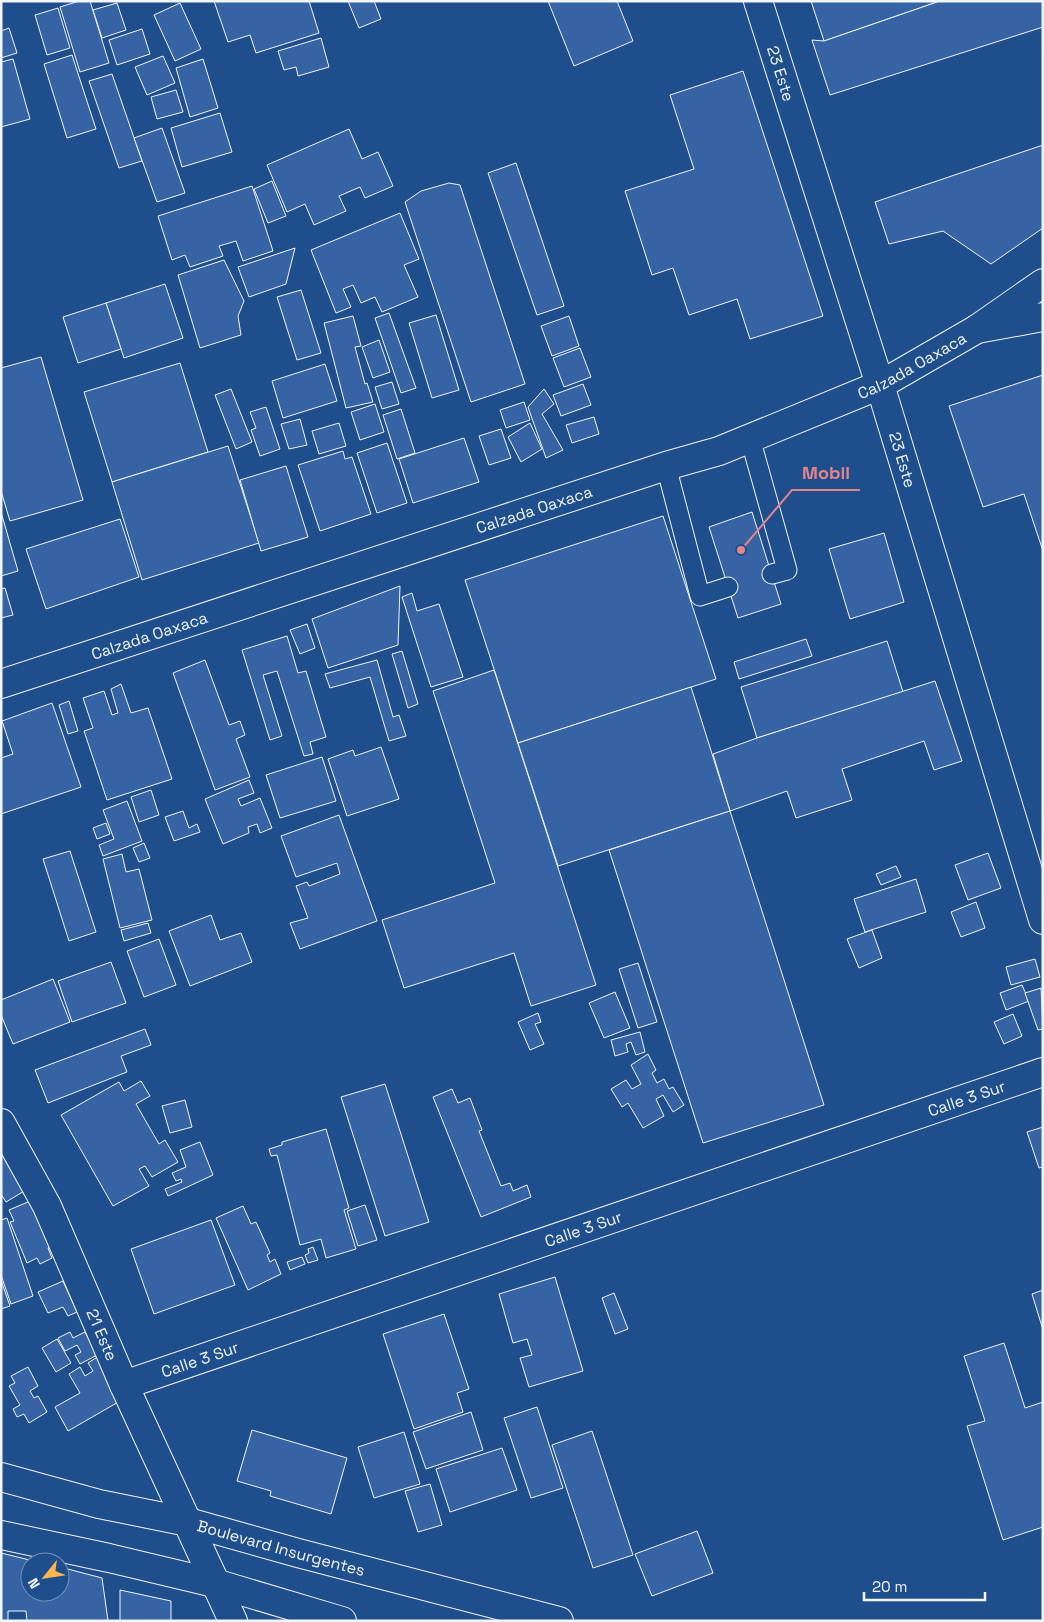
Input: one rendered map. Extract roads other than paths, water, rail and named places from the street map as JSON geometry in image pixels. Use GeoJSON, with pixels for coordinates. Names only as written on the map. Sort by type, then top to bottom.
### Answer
{"type":"FeatureCollection","features":[{"type":"Feature","properties":{"kind":"street","name":"23 Este"},"geometry":{"type":"LineString","coordinates":[[758,1],[880,385],[1043,920]]}},
{"type":"Feature","properties":{"kind":"street","name":"Calzada Oaxaca"},"geometry":{"type":"LineString","coordinates":[[1,684],[666,466],[719,451],[880,385],[978,329],[1043,282]]}},
{"type":"Feature","properties":{"kind":"street"},"geometry":{"type":"LineString","coordinates":[[978,329],[1043,318]]}},
{"type":"Feature","properties":{"kind":"street","name":"Calle 3 Sur"},"geometry":{"type":"LineString","coordinates":[[124,1385],[1043,1072]]}},
{"type":"Feature","properties":{"kind":"street","name":"21 Este"},"geometry":{"type":"LineString","coordinates":[[1,1123],[47,1206],[124,1385],[218,1584],[233,1621]]}},
{"type":"Feature","properties":{"kind":"street","name":"Boulevard Insurgentes"},"geometry":{"type":"LineString","coordinates":[[1,1476],[99,1504],[188,1522],[298,1553],[559,1621]]}},
{"type":"Feature","properties":{"kind":"street"},"geometry":{"type":"LineString","coordinates":[[1,1535],[218,1584],[342,1621]]}},
{"type":"Feature","properties":{"kind":"lane"},"geometry":{"type":"LineString","coordinates":[[750,438],[787,570],[772,574]]}},
{"type":"Feature","properties":{"kind":"lane"},"geometry":{"type":"LineString","coordinates":[[666,466],[700,596],[728,587]]}},
{"type":"Feature","properties":{"kind":"place","name":"Mobil"},"geometry":{"type":"Point","coordinates":[741,550]}}]}
